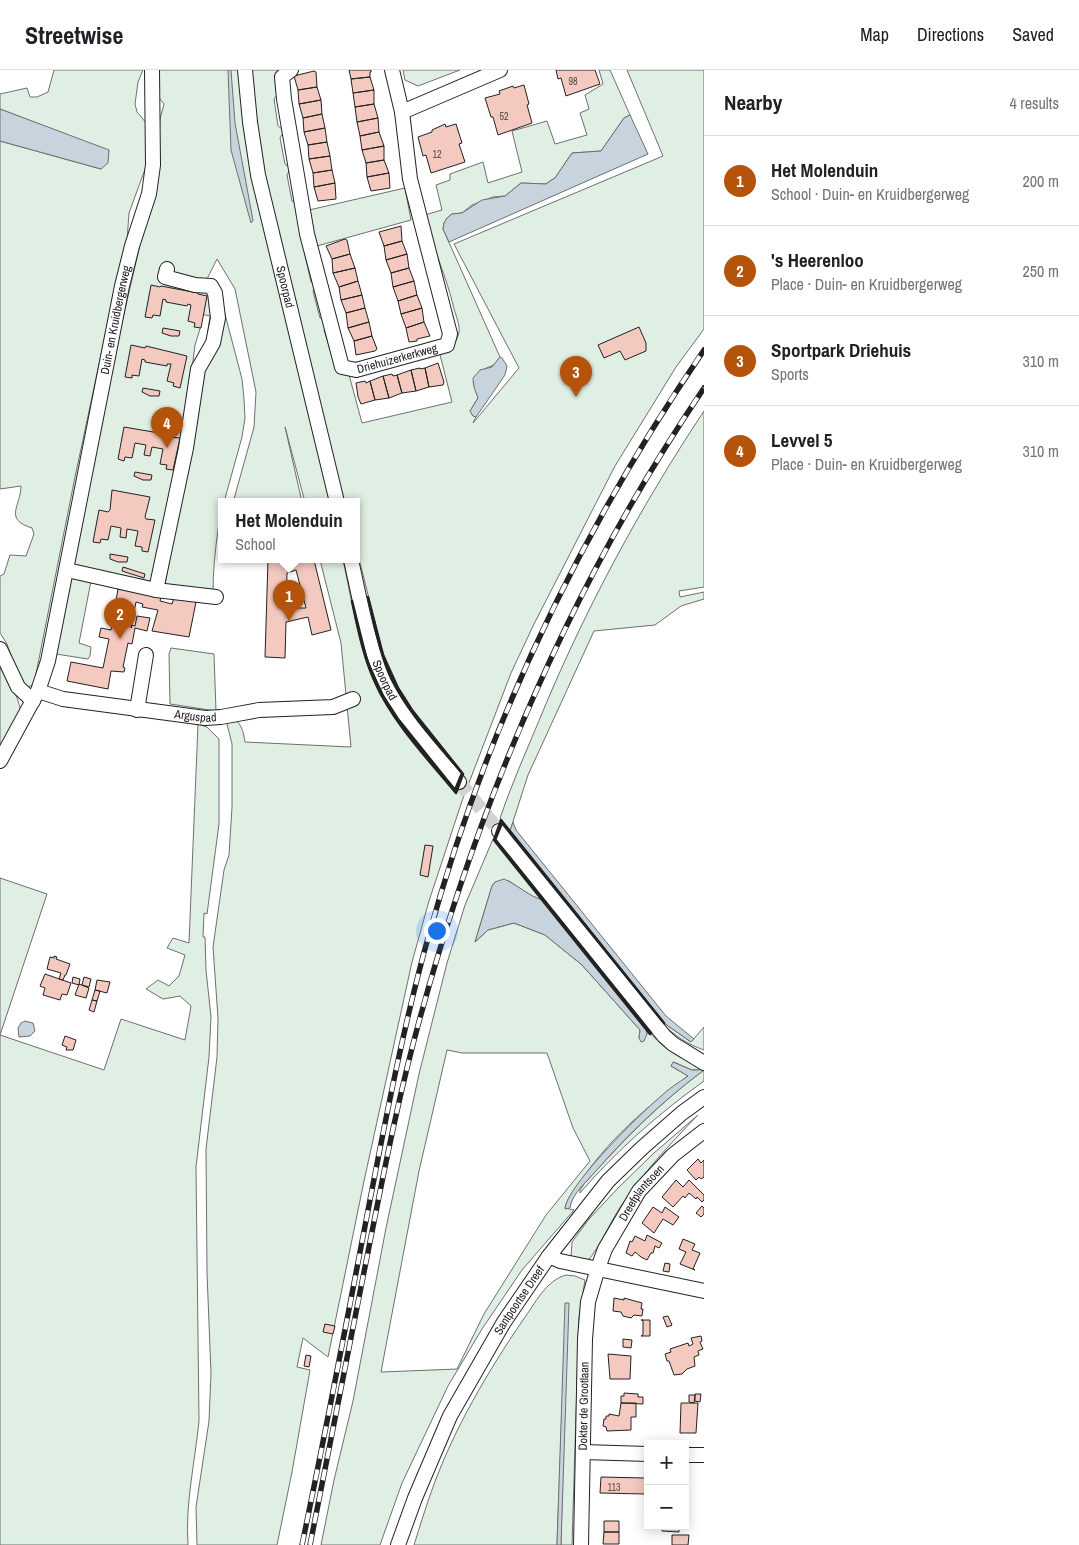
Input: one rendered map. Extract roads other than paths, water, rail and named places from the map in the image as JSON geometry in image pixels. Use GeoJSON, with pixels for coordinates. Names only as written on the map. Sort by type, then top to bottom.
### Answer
{"type":"FeatureCollection","features":[{"type":"Feature","properties":{"kind":"street","name":"Duin- en Kruidbergerweg"},"geometry":{"type":"LineString","coordinates":[[0,761],[36,696],[48,661],[122,286],[148,194],[153,165],[152,70]]}},
{"type":"Feature","properties":{"kind":"street","name":"Spoorpad"},"geometry":{"type":"LineString","coordinates":[[245,70],[259,182],[336,498]]}},
{"type":"Feature","properties":{"kind":"street","name":"Driehuizerkerkweg"},"geometry":{"type":"LineString","coordinates":[[290,70],[282,77],[282,85],[307,234],[342,367],[356,370],[447,345],[450,334],[410,179],[402,112],[392,70]]}},
{"type":"Feature","properties":{"kind":"street"},"geometry":{"type":"LineString","coordinates":[[402,112],[500,70]]}},
{"type":"Feature","properties":{"kind":"street"},"geometry":{"type":"LineString","coordinates":[[156,590],[186,448],[198,370],[213,343],[218,318],[217,303],[211,286],[195,285],[165,277],[167,269]]}},
{"type":"Feature","properties":{"kind":"street","name":"Spoorpad"},"geometry":{"type":"LineString","coordinates":[[352,563],[372,648],[382,678],[401,711],[458,782]]}},
{"type":"Feature","properties":{"kind":"street"},"geometry":{"type":"LineString","coordinates":[[67,570],[156,590],[216,597]]}},
{"type":"Feature","properties":{"kind":"street"},"geometry":{"type":"LineString","coordinates":[[0,649],[18,687],[36,696]]}},
{"type":"Feature","properties":{"kind":"street"},"geometry":{"type":"LineString","coordinates":[[137,710],[146,655]]}},
{"type":"Feature","properties":{"kind":"street","name":"Arguspad"},"geometry":{"type":"LineString","coordinates":[[36,696],[205,718],[259,710],[333,707],[353,699]]}},
{"type":"Feature","properties":{"kind":"street"},"geometry":{"type":"LineString","coordinates":[[499,832],[659,1030],[674,1044],[703,1058]]}},
{"type":"Feature","properties":{"kind":"street","name":"Santpoortse Dreef"},"geometry":{"type":"LineString","coordinates":[[398,1545],[415,1498],[450,1416],[504,1322],[549,1256],[608,1181],[682,1113],[703,1098]]}},
{"type":"Feature","properties":{"kind":"street","name":"Dreefplantsoen"},"geometry":{"type":"LineString","coordinates":[[598,1268],[605,1249],[639,1191],[673,1155],[704,1131]]}},
{"type":"Feature","properties":{"kind":"street"},"geometry":{"type":"LineString","coordinates":[[549,1256],[560,1262],[598,1268],[704,1291]]}},
{"type":"Feature","properties":{"kind":"street","name":"Dokter de Grootlaan"},"geometry":{"type":"LineString","coordinates":[[581,1545],[585,1339],[588,1302],[598,1268]]}},
{"type":"Feature","properties":{"kind":"street"},"geometry":{"type":"LineString","coordinates":[[583,1452],[644,1454]]}},
{"type":"Feature","properties":{"kind":"street"},"geometry":{"type":"LineString","coordinates":[[689,1455],[704,1456]]}},
{"type":"Feature","properties":{"kind":"tunnel"},"geometry":{"type":"LineString","coordinates":[[459,782],[499,831]]}},
{"type":"Feature","properties":{"kind":"railway"},"geometry":{"type":"LineString","coordinates":[[302,1545],[396,1068],[419,970],[451,860],[478,783],[508,707],[578,560],[617,488],[659,418],[704,350]]}},
{"type":"Feature","properties":{"kind":"railway"},"geometry":{"type":"LineString","coordinates":[[310,1545],[383,1176],[404,1081],[444,935],[472,852],[502,771],[536,691],[573,613],[613,536],[657,461],[704,388]]}},
{"type":"Feature","properties":{"kind":"place","name":"Sportpark Driehuis"},"geometry":{"type":"Point","coordinates":[576,397]}},
{"type":"Feature","properties":{"kind":"place","name":"Levvel 5"},"geometry":{"type":"Point","coordinates":[167,448]}},
{"type":"Feature","properties":{"kind":"place","name":"Het Molenduin"},"geometry":{"type":"Point","coordinates":[289,621]}},
{"type":"Feature","properties":{"kind":"place","name":"'s Heerenloo"},"geometry":{"type":"Point","coordinates":[120,639]}}]}
